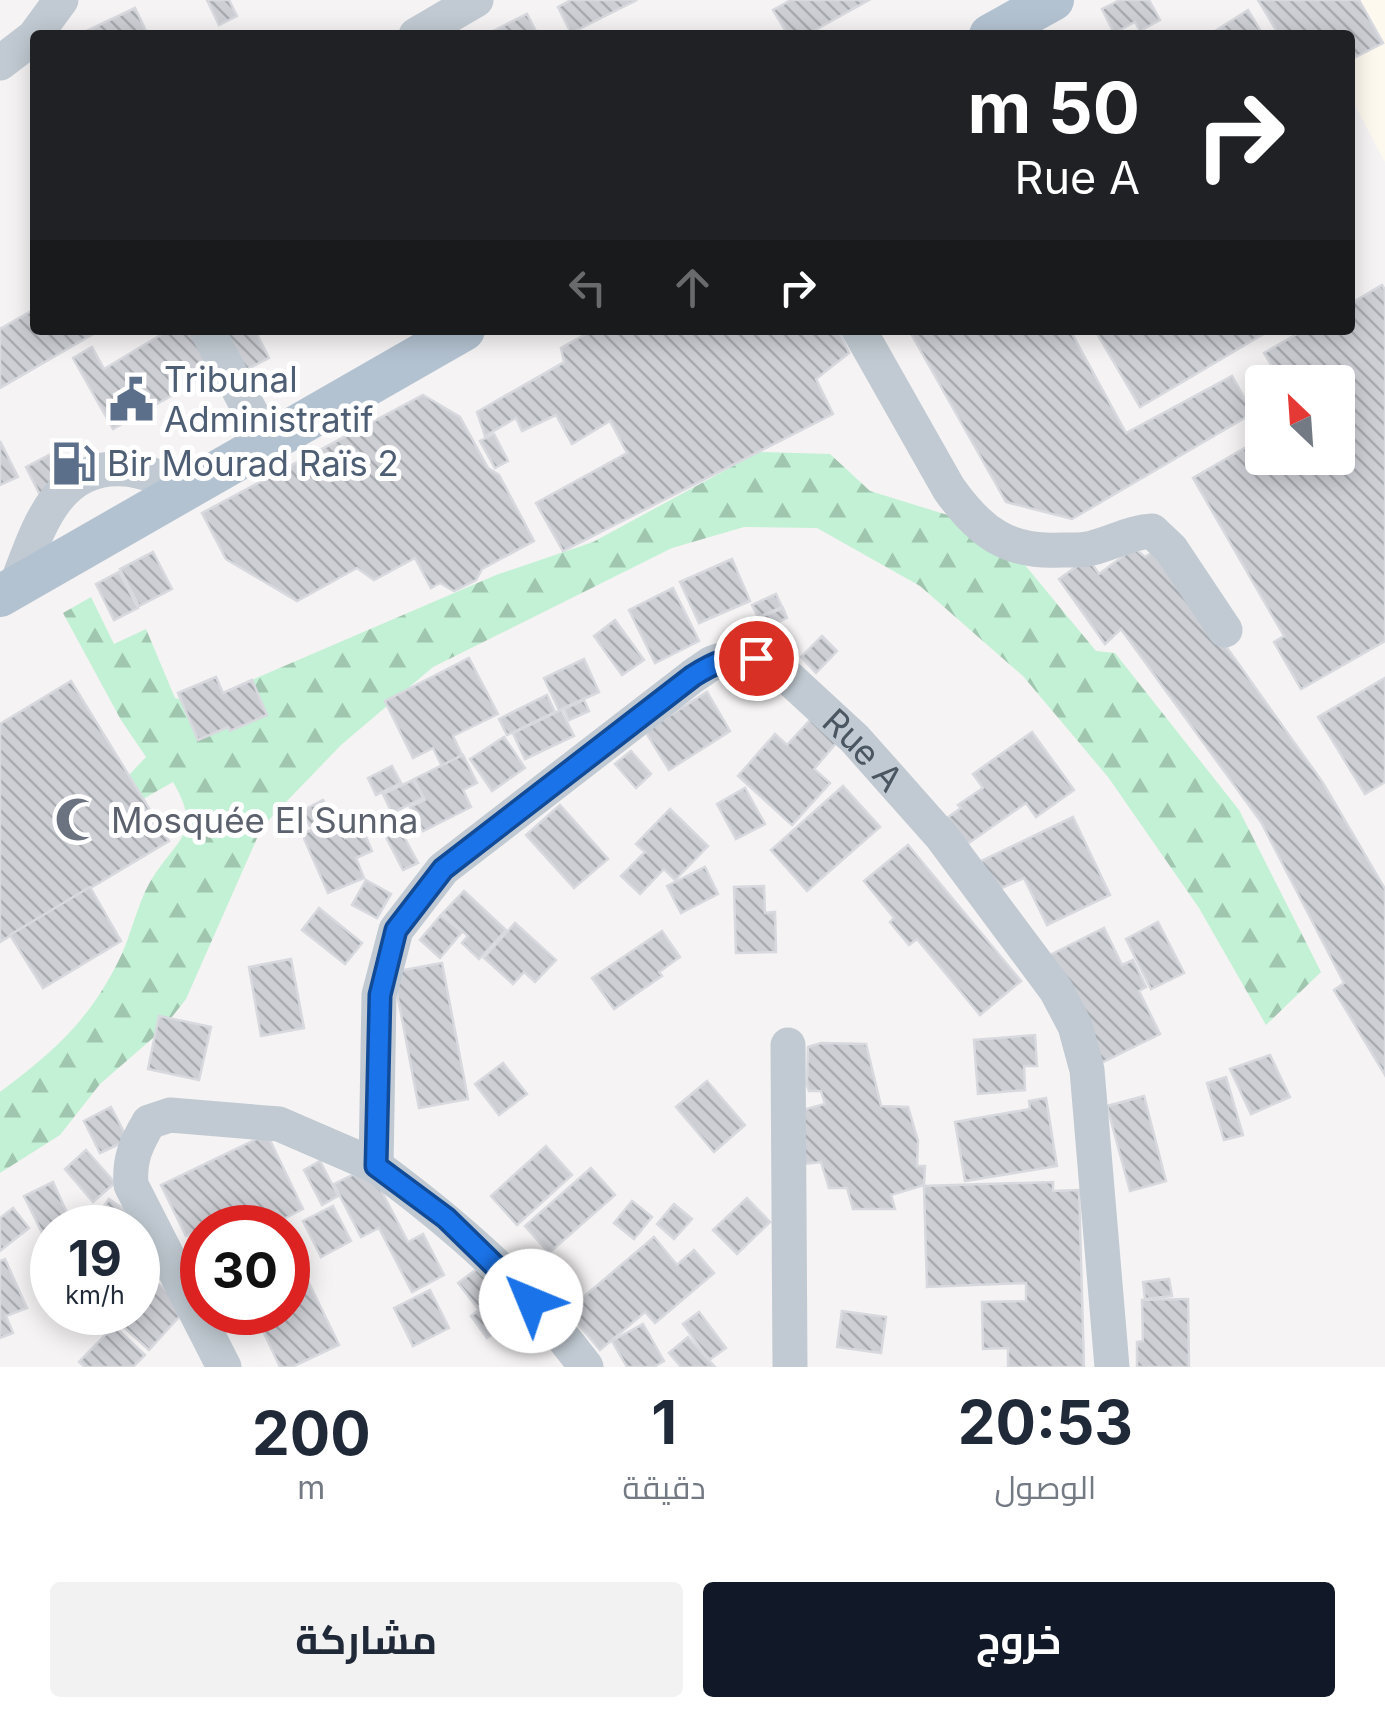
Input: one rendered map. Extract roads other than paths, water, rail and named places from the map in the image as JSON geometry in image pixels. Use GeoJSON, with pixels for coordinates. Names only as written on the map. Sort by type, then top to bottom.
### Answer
{"type":"FeatureCollection","features":[{"type":"Feature","properties":{"kind":"main road"},"geometry":{"type":"LineString","coordinates":[[999,30],[1053,0]]}},
{"type":"Feature","properties":{"kind":"main road"},"geometry":{"type":"LineString","coordinates":[[8,591],[455,335]]}},
{"type":"Feature","properties":{"kind":"street"},"geometry":{"type":"LineString","coordinates":[[38,30],[60,0]]}},
{"type":"Feature","properties":{"kind":"street"},"geometry":{"type":"LineString","coordinates":[[425,30],[476,0]]}},
{"type":"Feature","properties":{"kind":"street"},"geometry":{"type":"LineString","coordinates":[[0,63],[30,39]]}},
{"type":"Feature","properties":{"kind":"street"},"geometry":{"type":"LineString","coordinates":[[210,335],[266,440]]}},
{"type":"Feature","properties":{"kind":"street"},"geometry":{"type":"LineString","coordinates":[[862,335],[949,490],[964,511],[991,534],[1015,548],[1033,552],[1090,549],[1134,532],[1152,531],[1171,549],[1224,630]]}},
{"type":"Feature","properties":{"kind":"street"},"geometry":{"type":"LineString","coordinates":[[8,591],[44,517],[66,486],[88,474],[128,468],[186,487]]}},
{"type":"Feature","properties":{"kind":"street","name":"Rue A"},"geometry":{"type":"LineString","coordinates":[[376,1166],[380,995],[396,930],[418,898],[443,869],[693,676],[733,656],[756,658],[778,667],[855,739],[942,837],[1056,990],[1075,1026],[1087,1070],[1112,1367]]}},
{"type":"Feature","properties":{"kind":"street"},"geometry":{"type":"LineString","coordinates":[[788,1045],[790,1367]]}},
{"type":"Feature","properties":{"kind":"street"},"geometry":{"type":"LineString","coordinates":[[224,1367],[131,1185],[134,1148],[149,1122],[170,1115],[279,1124],[376,1166],[459,1230],[554,1324],[586,1367]]}},
{"type":"Feature","properties":{"kind":"place","name":"Tribunal Administratif"},"geometry":{"type":"Point","coordinates":[131,399]}},
{"type":"Feature","properties":{"kind":"place","name":"Bir Mourad Raïs 2"},"geometry":{"type":"Point","coordinates":[74,463]}},
{"type":"Feature","properties":{"kind":"place","name":"Mosquée El Sunna"},"geometry":{"type":"Point","coordinates":[78,820]}}]}
